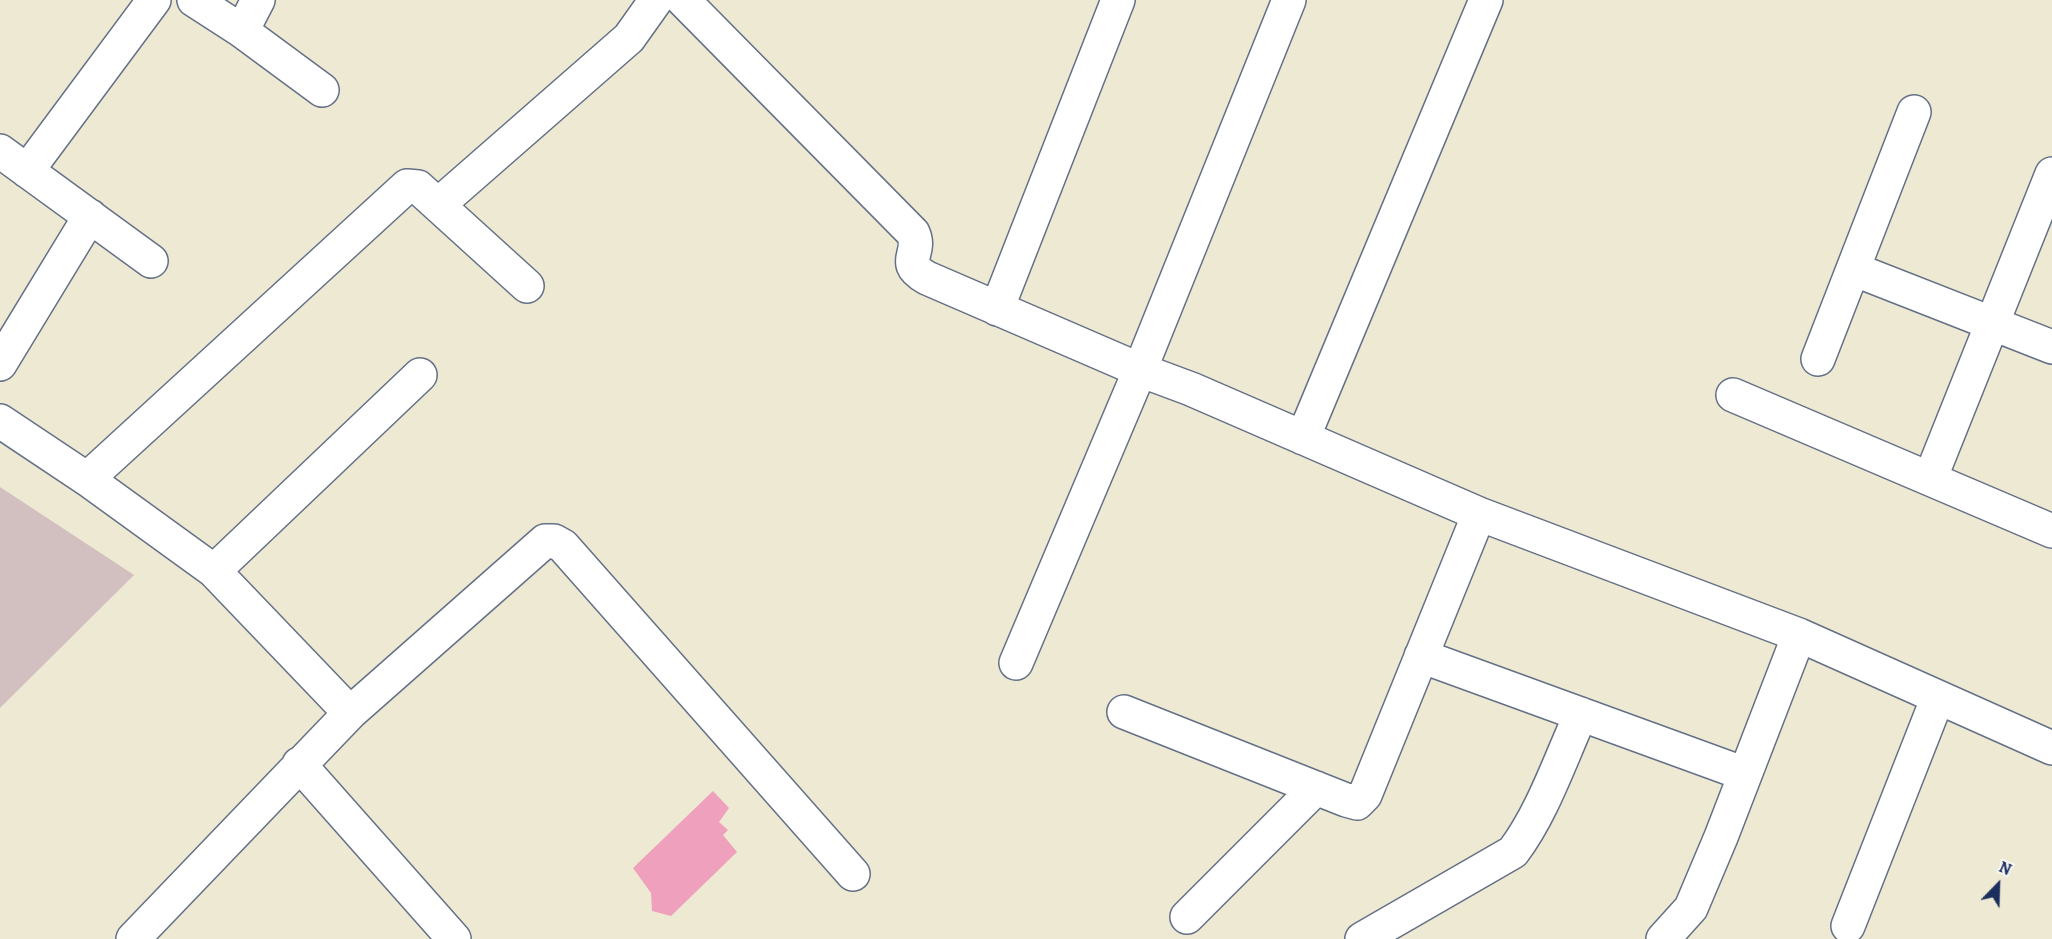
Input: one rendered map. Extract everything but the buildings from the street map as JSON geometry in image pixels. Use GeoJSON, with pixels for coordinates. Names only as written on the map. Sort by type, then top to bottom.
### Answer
{"type":"FeatureCollection","features":[{"type":"Feature","properties":{"kind":"street"},"geometry":{"type":"LineString","coordinates":[[27,171],[154,0]]}},
{"type":"Feature","properties":{"kind":"street"},"geometry":{"type":"LineString","coordinates":[[194,0],[242,31],[322,90]]}},
{"type":"Feature","properties":{"kind":"street"},"geometry":{"type":"LineString","coordinates":[[242,31],[258,0]]}},
{"type":"Feature","properties":{"kind":"street"},"geometry":{"type":"LineString","coordinates":[[438,205],[629,38],[656,0]]}},
{"type":"Feature","properties":{"kind":"street"},"geometry":{"type":"LineString","coordinates":[[683,0],[913,232],[916,238],[911,260],[913,268],[927,278],[1479,514],[1799,635],[2052,748]]}},
{"type":"Feature","properties":{"kind":"street"},"geometry":{"type":"LineString","coordinates":[[997,309],[1118,0]]}},
{"type":"Feature","properties":{"kind":"street"},"geometry":{"type":"LineString","coordinates":[[1016,663],[1140,370],[1289,0]]}},
{"type":"Feature","properties":{"kind":"street"},"geometry":{"type":"LineString","coordinates":[[1303,438],[1486,0]]}},
{"type":"Feature","properties":{"kind":"street"},"geometry":{"type":"LineString","coordinates":[[1818,359],[1914,112]]}},
{"type":"Feature","properties":{"kind":"street"},"geometry":{"type":"LineString","coordinates":[[0,151],[151,261]]}},
{"type":"Feature","properties":{"kind":"street"},"geometry":{"type":"LineString","coordinates":[[1930,479],[2052,174]]}},
{"type":"Feature","properties":{"kind":"street"},"geometry":{"type":"LineString","coordinates":[[87,479],[407,186],[418,187],[527,286]]}},
{"type":"Feature","properties":{"kind":"street"},"geometry":{"type":"LineString","coordinates":[[0,364],[90,216]]}},
{"type":"Feature","properties":{"kind":"street"},"geometry":{"type":"LineString","coordinates":[[1853,269],[2052,346]]}},
{"type":"Feature","properties":{"kind":"street"},"geometry":{"type":"LineString","coordinates":[[214,571],[420,375]]}},
{"type":"Feature","properties":{"kind":"street"},"geometry":{"type":"LineString","coordinates":[[1734,395],[2052,531]]}},
{"type":"Feature","properties":{"kind":"street"},"geometry":{"type":"LineString","coordinates":[[0,421],[87,479],[214,571],[350,713]]}},
{"type":"Feature","properties":{"kind":"street"},"geometry":{"type":"LineString","coordinates":[[1125,712],[1357,803],[1365,795],[1479,514]]}},
{"type":"Feature","properties":{"kind":"street"},"geometry":{"type":"LineString","coordinates":[[133,939],[350,713],[545,541],[554,541],[571,554],[852,874]]}},
{"type":"Feature","properties":{"kind":"street"},"geometry":{"type":"LineString","coordinates":[[1663,939],[1691,908],[1799,635]]}},
{"type":"Feature","properties":{"kind":"street"},"geometry":{"type":"LineString","coordinates":[[1421,656],[1745,774]]}},
{"type":"Feature","properties":{"kind":"street"},"geometry":{"type":"LineString","coordinates":[[1848,926],[1938,697]]}},
{"type":"Feature","properties":{"kind":"street"},"geometry":{"type":"LineString","coordinates":[[1362,939],[1513,852],[1525,836],[1535,816],[1581,714]]}},
{"type":"Feature","properties":{"kind":"street"},"geometry":{"type":"LineString","coordinates":[[299,765],[454,939]]}},
{"type":"Feature","properties":{"kind":"street"},"geometry":{"type":"LineString","coordinates":[[1187,916],[1316,788]]}},
{"type":"Feature","properties":{"kind":"shaded area"},"geometry":{"type":"Polygon","coordinates":[[[0,487],[134,575],[0,708],[0,487]]]}}]}
